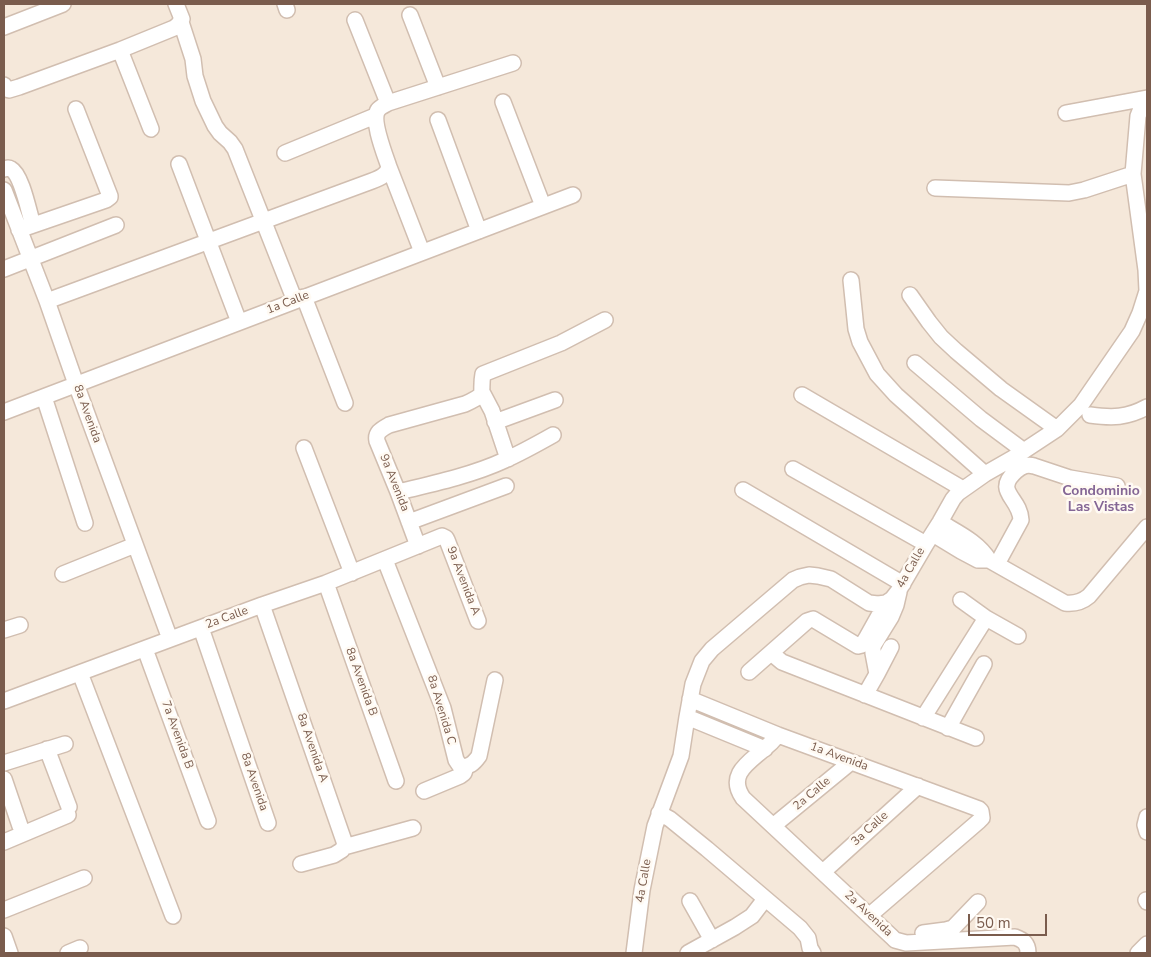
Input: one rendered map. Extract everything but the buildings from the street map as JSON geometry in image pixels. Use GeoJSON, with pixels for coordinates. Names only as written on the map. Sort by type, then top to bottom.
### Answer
{"type":"FeatureCollection","features":[{"type":"Feature","properties":{"kind":"street"},"geometry":{"type":"LineString","coordinates":[[4,27],[63,4]]}},
{"type":"Feature","properties":{"kind":"street"},"geometry":{"type":"LineString","coordinates":[[176,4],[181,15],[181,22],[203,100],[215,126],[235,148],[264,222],[345,403]]}},
{"type":"Feature","properties":{"kind":"street"},"geometry":{"type":"LineString","coordinates":[[410,15],[438,87]]}},
{"type":"Feature","properties":{"kind":"street"},"geometry":{"type":"LineString","coordinates":[[354,20],[388,103]]}},
{"type":"Feature","properties":{"kind":"street"},"geometry":{"type":"LineString","coordinates":[[4,86],[9,90],[120,50],[174,28],[181,22]]}},
{"type":"Feature","properties":{"kind":"street"},"geometry":{"type":"LineString","coordinates":[[120,50],[150,128]]}},
{"type":"Feature","properties":{"kind":"street"},"geometry":{"type":"LineString","coordinates":[[422,252],[389,166],[376,126],[376,116],[379,109],[388,103],[513,63]]}},
{"type":"Feature","properties":{"kind":"street"},"geometry":{"type":"LineString","coordinates":[[1066,113],[1147,100]]}},
{"type":"Feature","properties":{"kind":"street","name":"4a Calle"},"geometry":{"type":"LineString","coordinates":[[634,953],[642,890],[653,835],[659,813],[681,756],[693,684],[702,661],[712,649],[792,580],[800,577],[809,575],[831,579],[869,603],[886,603],[892,599],[953,499],[962,489],[1057,429],[1081,405],[1132,331],[1147,291],[1146,270],[1133,174],[1138,116],[1147,100]]}},
{"type":"Feature","properties":{"kind":"street"},"geometry":{"type":"LineString","coordinates":[[502,102],[543,206]]}},
{"type":"Feature","properties":{"kind":"street"},"geometry":{"type":"LineString","coordinates":[[4,169],[13,170],[20,181],[26,228],[110,197],[76,109]]}},
{"type":"Feature","properties":{"kind":"street"},"geometry":{"type":"LineString","coordinates":[[285,153],[376,116]]}},
{"type":"Feature","properties":{"kind":"street"},"geometry":{"type":"LineString","coordinates":[[438,120],[479,231]]}},
{"type":"Feature","properties":{"kind":"street"},"geometry":{"type":"LineString","coordinates":[[179,164],[239,322]]}},
{"type":"Feature","properties":{"kind":"street"},"geometry":{"type":"LineString","coordinates":[[47,301],[372,181],[388,172],[389,166]]}},
{"type":"Feature","properties":{"kind":"street"},"geometry":{"type":"LineString","coordinates":[[935,188],[1069,193],[1133,174]]}},
{"type":"Feature","properties":{"kind":"street","name":"8a Avenida"},"geometry":{"type":"LineString","coordinates":[[4,190],[26,228],[30,258],[170,639]]}},
{"type":"Feature","properties":{"kind":"street","name":"1a Calle"},"geometry":{"type":"LineString","coordinates":[[4,412],[572,195]]}},
{"type":"Feature","properties":{"kind":"street"},"geometry":{"type":"LineString","coordinates":[[4,269],[116,225]]}},
{"type":"Feature","properties":{"kind":"street"},"geometry":{"type":"LineString","coordinates":[[851,280],[858,336],[877,374],[896,394],[985,474]]}},
{"type":"Feature","properties":{"kind":"street"},"geometry":{"type":"LineString","coordinates":[[910,295],[941,337],[956,351],[1001,389],[1057,429]]}},
{"type":"Feature","properties":{"kind":"street"},"geometry":{"type":"LineString","coordinates":[[508,459],[496,422],[482,392],[483,374],[561,343],[605,320]]}},
{"type":"Feature","properties":{"kind":"street"},"geometry":{"type":"LineString","coordinates":[[915,363],[981,419],[1024,450]]}},
{"type":"Feature","properties":{"kind":"street","name":"9a Avenida"},"geometry":{"type":"LineString","coordinates":[[418,546],[376,438],[379,431],[389,425],[465,404],[476,399],[482,392]]}},
{"type":"Feature","properties":{"kind":"street"},"geometry":{"type":"LineString","coordinates":[[802,395],[962,489]]}},
{"type":"Feature","properties":{"kind":"street"},"geometry":{"type":"LineString","coordinates":[[44,397],[85,523]]}},
{"type":"Feature","properties":{"kind":"street"},"geometry":{"type":"LineString","coordinates":[[496,422],[555,400]]}},
{"type":"Feature","properties":{"kind":"street"},"geometry":{"type":"LineString","coordinates":[[1090,415],[1114,418],[1135,413],[1147,407]]}},
{"type":"Feature","properties":{"kind":"street"},"geometry":{"type":"LineString","coordinates":[[398,492],[438,483],[470,473],[508,459],[552,436]]}},
{"type":"Feature","properties":{"kind":"street"},"geometry":{"type":"LineString","coordinates":[[304,448],[352,573]]}},
{"type":"Feature","properties":{"kind":"street"},"geometry":{"type":"LineString","coordinates":[[993,562],[1021,520],[1018,507],[1006,487],[1007,482],[1023,466],[1034,466],[1070,478],[1117,486]]}},
{"type":"Feature","properties":{"kind":"street"},"geometry":{"type":"LineString","coordinates":[[793,469],[933,533],[956,540],[978,560],[993,562],[1071,604],[1084,600],[1089,596],[1147,527]]}},
{"type":"Feature","properties":{"kind":"street"},"geometry":{"type":"LineString","coordinates":[[409,522],[506,486]]}},
{"type":"Feature","properties":{"kind":"street"},"geometry":{"type":"LineString","coordinates":[[743,490],[901,587],[891,616],[871,640],[858,646],[813,619],[749,672]]}},
{"type":"Feature","properties":{"kind":"street","name":"2a Calle"},"geometry":{"type":"LineString","coordinates":[[4,701],[326,583],[442,536],[447,540]]}},
{"type":"Feature","properties":{"kind":"street","name":"9a Avenida A"},"geometry":{"type":"LineString","coordinates":[[447,540],[478,621]]}},
{"type":"Feature","properties":{"kind":"street"},"geometry":{"type":"LineString","coordinates":[[63,574],[135,544]]}},
{"type":"Feature","properties":{"kind":"street","name":"8a Avenida C"},"geometry":{"type":"LineString","coordinates":[[385,560],[443,708],[458,764],[466,767]]}},
{"type":"Feature","properties":{"kind":"street","name":"8a Avenida B"},"geometry":{"type":"LineString","coordinates":[[326,583],[396,781]]}},
{"type":"Feature","properties":{"kind":"street"},"geometry":{"type":"LineString","coordinates":[[961,600],[986,618],[1018,636]]}},
{"type":"Feature","properties":{"kind":"street"},"geometry":{"type":"LineString","coordinates":[[877,674],[871,640],[886,603]]}},
{"type":"Feature","properties":{"kind":"street","name":"8a Avenida A"},"geometry":{"type":"LineString","coordinates":[[262,605],[344,841],[344,847]]}},
{"type":"Feature","properties":{"kind":"street"},"geometry":{"type":"LineString","coordinates":[[923,718],[986,618]]}},
{"type":"Feature","properties":{"kind":"street"},"geometry":{"type":"LineString","coordinates":[[4,630],[20,625]]}},
{"type":"Feature","properties":{"kind":"street","name":"8a Avenida"},"geometry":{"type":"LineString","coordinates":[[201,628],[268,823]]}},
{"type":"Feature","properties":{"kind":"street"},"geometry":{"type":"LineString","coordinates":[[866,695],[892,647]]}},
{"type":"Feature","properties":{"kind":"street","name":"7a Avenida B"},"geometry":{"type":"LineString","coordinates":[[145,649],[208,821]]}},
{"type":"Feature","properties":{"kind":"street"},"geometry":{"type":"LineString","coordinates":[[773,651],[782,662],[976,738]]}},
{"type":"Feature","properties":{"kind":"street"},"geometry":{"type":"LineString","coordinates":[[948,728],[984,664]]}},
{"type":"Feature","properties":{"kind":"street"},"geometry":{"type":"LineString","coordinates":[[80,673],[173,916]]}},
{"type":"Feature","properties":{"kind":"street"},"geometry":{"type":"LineString","coordinates":[[424,791],[460,776],[464,773],[466,767],[479,756],[495,680]]}},
{"type":"Feature","properties":{"kind":"street","name":"1a Avenida"},"geometry":{"type":"LineString","coordinates":[[690,699],[778,735],[981,811],[982,818],[870,915]]}},
{"type":"Feature","properties":{"kind":"street"},"geometry":{"type":"LineString","coordinates":[[686,717],[765,749],[778,735]]}},
{"type":"Feature","properties":{"kind":"street"},"geometry":{"type":"LineString","coordinates":[[4,763],[65,744]]}},
{"type":"Feature","properties":{"kind":"street"},"geometry":{"type":"LineString","coordinates":[[4,842],[68,811],[47,749]]}},
{"type":"Feature","properties":{"kind":"street","name":"2a Avenida"},"geometry":{"type":"LineString","coordinates":[[765,749],[740,771],[738,788],[743,798],[892,937],[906,943],[1015,937],[1025,942],[1028,947],[1028,953]]}},
{"type":"Feature","properties":{"kind":"street","name":"2a Calle"},"geometry":{"type":"LineString","coordinates":[[774,826],[851,762]]}},
{"type":"Feature","properties":{"kind":"street"},"geometry":{"type":"LineString","coordinates":[[4,779],[20,826]]}},
{"type":"Feature","properties":{"kind":"street","name":"3a Calle"},"geometry":{"type":"LineString","coordinates":[[822,872],[918,786]]}},
{"type":"Feature","properties":{"kind":"street"},"geometry":{"type":"LineString","coordinates":[[659,813],[685,831],[800,928],[808,938],[809,951]]}},
{"type":"Feature","properties":{"kind":"street"},"geometry":{"type":"LineString","coordinates":[[301,864],[334,855],[344,847],[413,828]]}},
{"type":"Feature","properties":{"kind":"street"},"geometry":{"type":"LineString","coordinates":[[4,910],[84,878]]}},
{"type":"Feature","properties":{"kind":"street"},"geometry":{"type":"LineString","coordinates":[[688,953],[752,916],[765,899]]}},
{"type":"Feature","properties":{"kind":"street"},"geometry":{"type":"LineString","coordinates":[[690,901],[712,940]]}},
{"type":"Feature","properties":{"kind":"street"},"geometry":{"type":"LineString","coordinates":[[892,937],[953,928],[978,902]]}},
{"type":"Feature","properties":{"kind":"street"},"geometry":{"type":"LineString","coordinates":[[4,936],[10,953]]}},
{"type":"Feature","properties":{"kind":"street"},"geometry":{"type":"LineString","coordinates":[[1138,953],[1147,944]]}},
{"type":"Feature","properties":{"kind":"shaded area"},"geometry":{"type":"Polygon","coordinates":[[[4,4],[1147,4],[1147,953],[4,953],[4,4]]]}},
{"type":"Feature","properties":{"kind":"district","name":"Condominio Las Vistas"},"geometry":{"type":"Point","coordinates":[1101,500]}}]}
